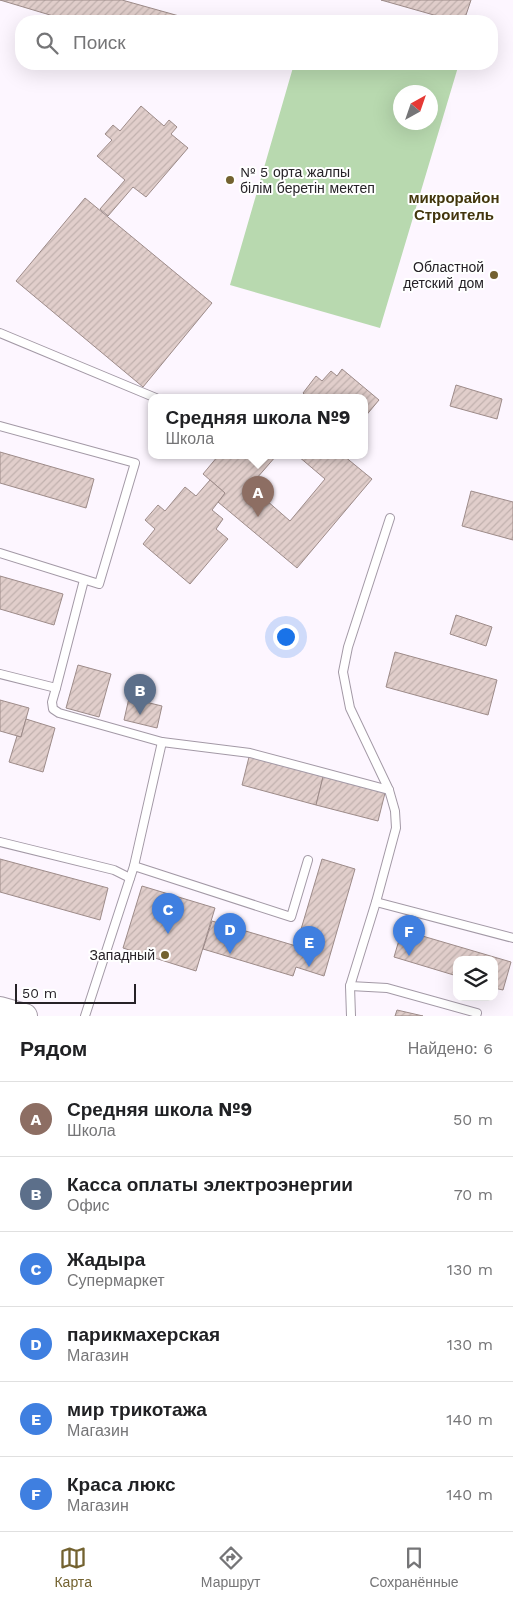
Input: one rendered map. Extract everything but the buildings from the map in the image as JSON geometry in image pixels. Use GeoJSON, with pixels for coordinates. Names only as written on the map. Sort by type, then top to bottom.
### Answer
{"type":"FeatureCollection","features":[{"type":"Feature","properties":{"kind":"main road"},"geometry":{"type":"LineString","coordinates":[[0,1009],[25,1016]]}},
{"type":"Feature","properties":{"kind":"lane"},"geometry":{"type":"LineString","coordinates":[[0,333],[148,395]]}},
{"type":"Feature","properties":{"kind":"lane"},"geometry":{"type":"LineString","coordinates":[[0,426],[134,463],[99,584],[0,553]]}},
{"type":"Feature","properties":{"kind":"lane"},"geometry":{"type":"LineString","coordinates":[[351,1016],[350,986],[396,828],[395,811],[389,790],[350,708],[344,672],[348,647],[390,518]]}},
{"type":"Feature","properties":{"kind":"lane"},"geometry":{"type":"LineString","coordinates":[[84,580],[52,702],[53,709],[59,713],[162,742],[250,753],[389,790]]}},
{"type":"Feature","properties":{"kind":"lane"},"geometry":{"type":"LineString","coordinates":[[0,674],[56,688]]}},
{"type":"Feature","properties":{"kind":"lane"},"geometry":{"type":"LineString","coordinates":[[85,1016],[134,866],[162,742]]}},
{"type":"Feature","properties":{"kind":"lane"},"geometry":{"type":"LineString","coordinates":[[0,842],[114,870],[130,878]]}},
{"type":"Feature","properties":{"kind":"lane"},"geometry":{"type":"LineString","coordinates":[[134,866],[291,918],[308,860]]}},
{"type":"Feature","properties":{"kind":"lane"},"geometry":{"type":"LineString","coordinates":[[376,902],[513,938]]}},
{"type":"Feature","properties":{"kind":"lane"},"geometry":{"type":"LineString","coordinates":[[350,986],[387,988],[486,1016]]}},
{"type":"Feature","properties":{"kind":"green space"},"geometry":{"type":"Polygon","coordinates":[[[292,70],[457,70],[380,328],[230,285],[292,70]]]}},
{"type":"Feature","properties":{"kind":"place","name":"№ 5 орта жалпы білім беретін мектеп"},"geometry":{"type":"Point","coordinates":[230,180]}},
{"type":"Feature","properties":{"kind":"place","name":"Областной детский дом"},"geometry":{"type":"Point","coordinates":[494,275]}},
{"type":"Feature","properties":{"kind":"place","name":"Средняя школа №9"},"geometry":{"type":"Point","coordinates":[258,517]}},
{"type":"Feature","properties":{"kind":"place","name":"Касса оплаты электроэнергии"},"geometry":{"type":"Point","coordinates":[140,715]}},
{"type":"Feature","properties":{"kind":"place","name":"Жадыра"},"geometry":{"type":"Point","coordinates":[168,934]}},
{"type":"Feature","properties":{"kind":"place","name":"парикмахерская"},"geometry":{"type":"Point","coordinates":[230,954]}},
{"type":"Feature","properties":{"kind":"place","name":"Западный"},"geometry":{"type":"Point","coordinates":[165,955]}},
{"type":"Feature","properties":{"kind":"place","name":"Краса люкс"},"geometry":{"type":"Point","coordinates":[409,956]}},
{"type":"Feature","properties":{"kind":"place","name":"мир трикотажа"},"geometry":{"type":"Point","coordinates":[309,967]}},
{"type":"Feature","properties":{"kind":"district","name":"микрорайон Строитель"},"geometry":{"type":"Point","coordinates":[454,206]}}]}
